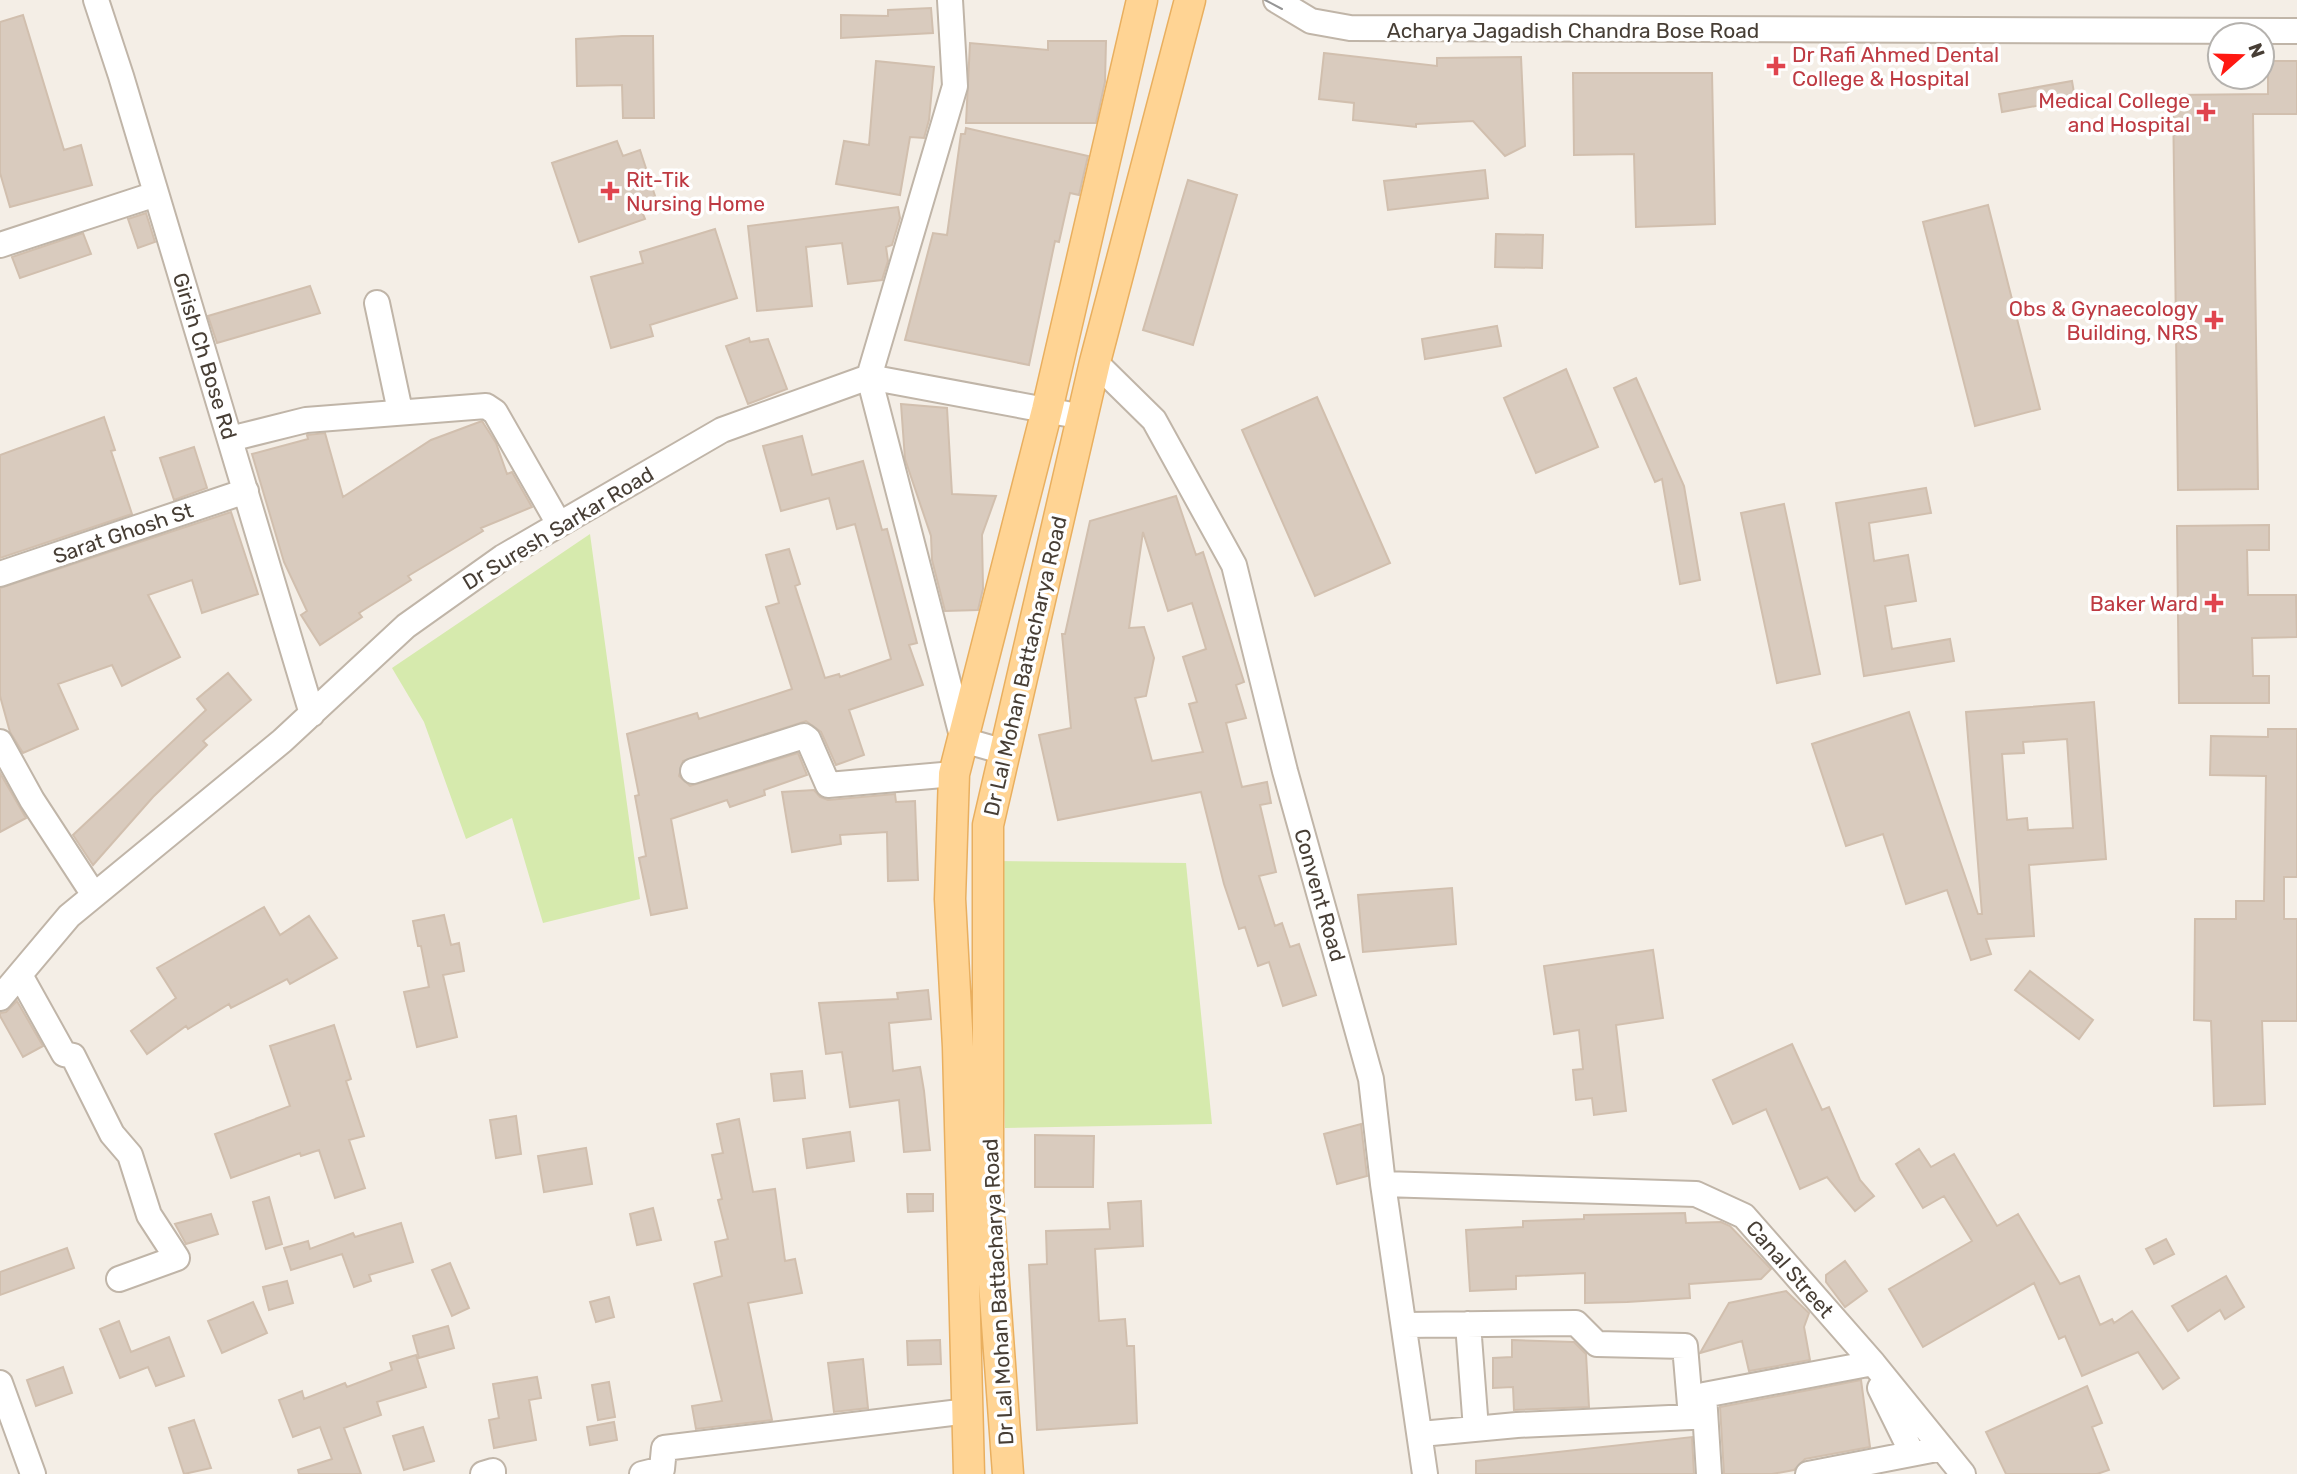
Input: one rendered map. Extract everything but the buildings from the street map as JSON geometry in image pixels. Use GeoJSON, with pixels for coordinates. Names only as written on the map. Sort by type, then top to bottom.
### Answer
{"type":"FeatureCollection","features":[{"type":"Feature","properties":{"kind":"main road","name":"Dr Lal Mohan Battacharya Road"},"geometry":{"type":"LineString","coordinates":[[970,1474],[958,1047],[950,898],[954,774],[1047,410],[1142,0]]}},
{"type":"Feature","properties":{"kind":"main road","name":"Dr Lal Mohan Battacharya Road"},"geometry":{"type":"LineString","coordinates":[[1008,1474],[988,1200],[988,825],[1095,362],[1190,0]]}},
{"type":"Feature","properties":{"kind":"street","name":"Girish Ch Bose Rd"},"geometry":{"type":"LineString","coordinates":[[96,0],[312,714]]}},
{"type":"Feature","properties":{"kind":"street"},"geometry":{"type":"LineString","coordinates":[[950,0],[955,86],[869,377],[962,740],[1005,751]]}},
{"type":"Feature","properties":{"kind":"street","name":"Acharya Jagadish Chandra Bose Road"},"geometry":{"type":"LineString","coordinates":[[1276,0],[1311,21],[1350,28],[2297,31]]}},
{"type":"Feature","properties":{"kind":"street"},"geometry":{"type":"LineString","coordinates":[[0,245],[156,194]]}},
{"type":"Feature","properties":{"kind":"street"},"geometry":{"type":"LineString","coordinates":[[377,303],[400,411]]}},
{"type":"Feature","properties":{"kind":"street","name":"Convent Road"},"geometry":{"type":"LineString","coordinates":[[1095,362],[1154,420],[1234,565],[1285,771],[1371,1079],[1382,1184],[1406,1325],[1425,1474]]}},
{"type":"Feature","properties":{"kind":"street"},"geometry":{"type":"LineString","coordinates":[[869,377],[1083,417]]}},
{"type":"Feature","properties":{"kind":"street","name":"Dr Suresh Sarkar Road"},"geometry":{"type":"LineString","coordinates":[[0,999],[69,916],[312,714],[406,626],[503,556],[722,430],[869,377]]}},
{"type":"Feature","properties":{"kind":"street"},"geometry":{"type":"LineString","coordinates":[[230,439],[306,421],[400,411],[486,406],[495,412],[559,524]]}},
{"type":"Feature","properties":{"kind":"street","name":"Sarat Ghosh St"},"geometry":{"type":"LineString","coordinates":[[0,574],[246,491]]}},
{"type":"Feature","properties":{"kind":"street"},"geometry":{"type":"LineString","coordinates":[[693,771],[804,736],[808,739],[828,785],[954,774]]}},
{"type":"Feature","properties":{"kind":"street"},"geometry":{"type":"LineString","coordinates":[[0,741],[32,800],[94,895]]}},
{"type":"Feature","properties":{"kind":"street"},"geometry":{"type":"LineString","coordinates":[[20,975],[64,1054],[73,1056],[112,1134],[130,1155],[149,1215],[177,1258],[119,1279]]}},
{"type":"Feature","properties":{"kind":"street","name":"Canal Street"},"geometry":{"type":"LineString","coordinates":[[1382,1184],[1696,1194],[1744,1216],[1963,1474]]}},
{"type":"Feature","properties":{"kind":"street"},"geometry":{"type":"LineString","coordinates":[[1406,1325],[1576,1323],[1597,1344],[1685,1346],[1691,1417],[1421,1434]]}},
{"type":"Feature","properties":{"kind":"street"},"geometry":{"type":"LineString","coordinates":[[1468,1324],[1476,1429]]}},
{"type":"Feature","properties":{"kind":"street"},"geometry":{"type":"LineString","coordinates":[[1709,1474],[1704,1395],[1870,1364],[1912,1453]]}},
{"type":"Feature","properties":{"kind":"street"},"geometry":{"type":"LineString","coordinates":[[0,1383],[33,1474]]}},
{"type":"Feature","properties":{"kind":"street"},"geometry":{"type":"LineString","coordinates":[[642,1474],[662,1469],[664,1448],[968,1410]]}},
{"type":"Feature","properties":{"kind":"street"},"geometry":{"type":"LineString","coordinates":[[1808,1474],[1942,1448]]}},
{"type":"Feature","properties":{"kind":"street"},"geometry":{"type":"LineString","coordinates":[[483,1474],[492,1471],[493,1474]]}},
{"type":"Feature","properties":{"kind":"green space"},"geometry":{"type":"Polygon","coordinates":[[[590,534],[640,899],[543,923],[512,818],[466,839],[424,722],[392,668],[590,534]]]}},
{"type":"Feature","properties":{"kind":"green space"},"geometry":{"type":"Polygon","coordinates":[[[995,861],[1186,863],[1212,1124],[1005,1128],[995,861]]]}},
{"type":"Feature","properties":{"kind":"tram line"},"geometry":{"type":"LineString","coordinates":[[1265,0],[1282,9]]}},
{"type":"Feature","properties":{"kind":"place","name":"Dr Rafi Ahmed Dental College & Hospital"},"geometry":{"type":"Point","coordinates":[1776,66]}},
{"type":"Feature","properties":{"kind":"place","name":"Medical College and Hospital"},"geometry":{"type":"Point","coordinates":[2206,112]}},
{"type":"Feature","properties":{"kind":"place","name":"Rit-Tik Nursing Home"},"geometry":{"type":"Point","coordinates":[610,191]}},
{"type":"Feature","properties":{"kind":"place","name":"Obs & Gynaecology Building, NRS"},"geometry":{"type":"Point","coordinates":[2214,320]}},
{"type":"Feature","properties":{"kind":"place","name":"Baker Ward"},"geometry":{"type":"Point","coordinates":[2214,603]}}]}
